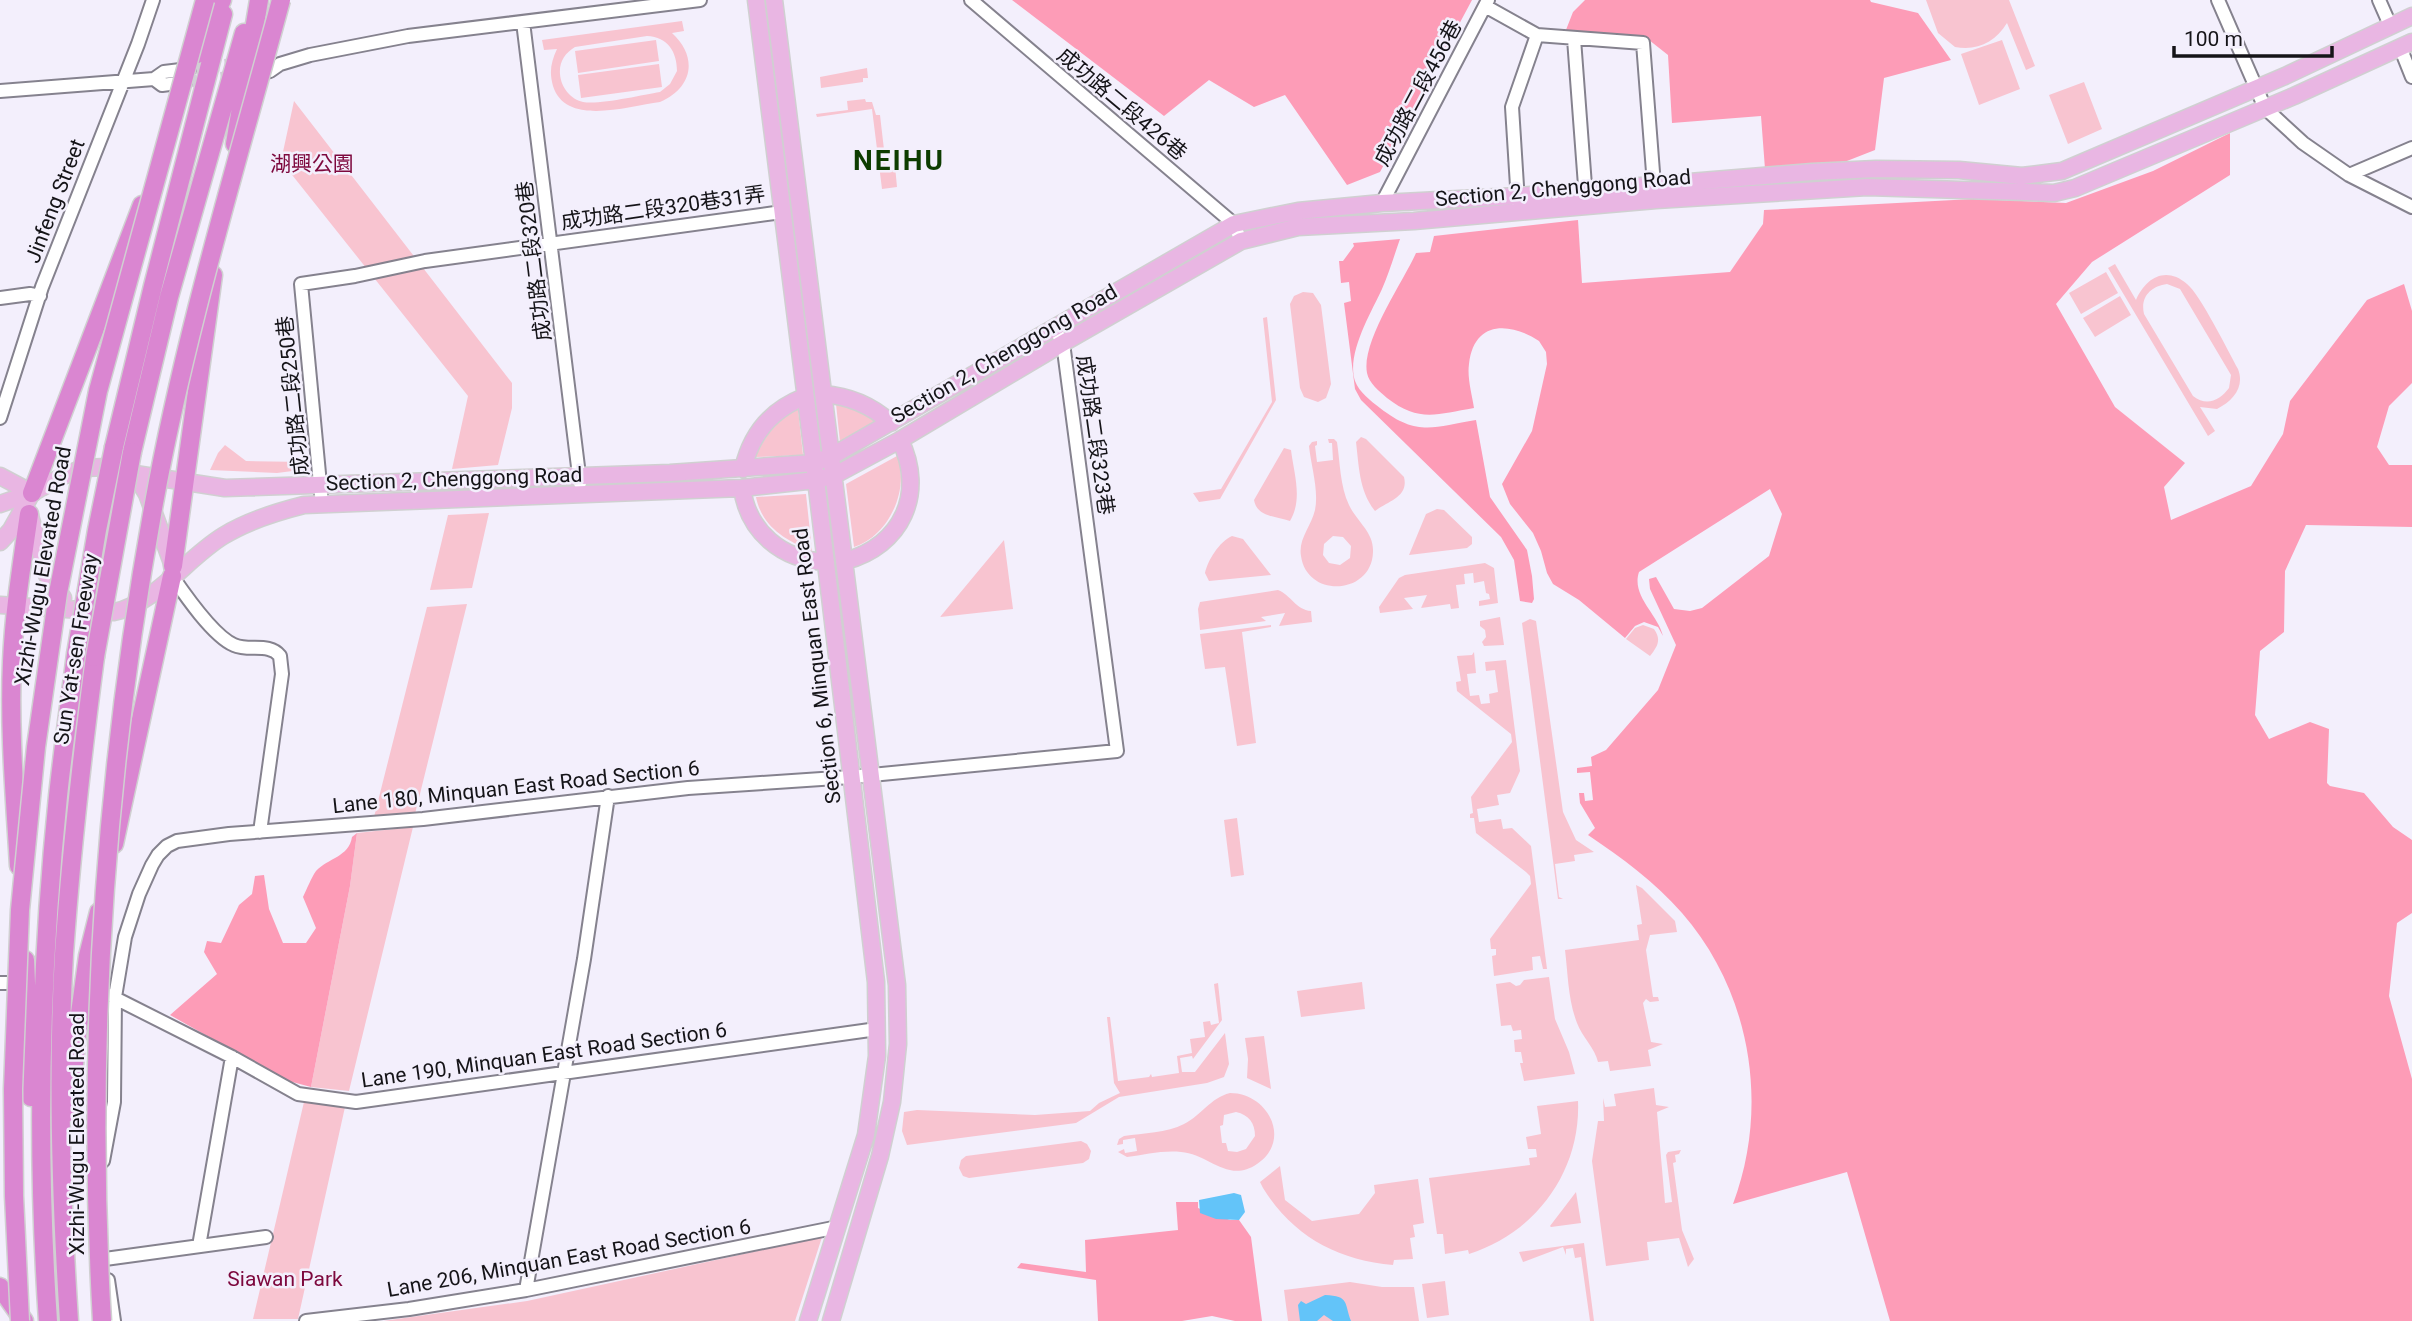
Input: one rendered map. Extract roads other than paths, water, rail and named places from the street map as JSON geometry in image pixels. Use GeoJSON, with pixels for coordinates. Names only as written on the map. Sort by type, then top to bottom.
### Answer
{"type":"FeatureCollection","features":[{"type":"Feature","properties":{"kind":"highway","name":"Xizhi-Wugu Elevated Road"},"geometry":{"type":"LineString","coordinates":[[22,1321],[14,1196],[13,1089],[20,910],[36,747],[58,593],[98,391],[205,0]]}},
{"type":"Feature","properties":{"kind":"highway"},"geometry":{"type":"LineString","coordinates":[[32,493],[203,38],[224,0]]}},
{"type":"Feature","properties":{"kind":"highway","name":"Sun Yat-sen Freeway"},"geometry":{"type":"LineString","coordinates":[[69,1321],[60,1153],[60,1076],[66,931],[78,789],[123,450],[153,286],[224,0]]}},
{"type":"Feature","properties":{"kind":"highway"},"geometry":{"type":"LineString","coordinates":[[60,1153],[71,1111],[76,1042],[88,956],[135,757],[173,571],[209,297],[257,0]]}},
{"type":"Feature","properties":{"kind":"highway","name":"Sun Yat-sen Freeway"},"geometry":{"type":"LineString","coordinates":[[48,1321],[40,1140],[47,944],[58,797],[76,654],[97,530],[257,0]]}},
{"type":"Feature","properties":{"kind":"highway","name":"Xizhi-Wugu Elevated Road"},"geometry":{"type":"LineString","coordinates":[[102,1321],[96,1219],[99,1009],[110,834],[130,645],[155,499],[194,321],[281,0]]}},
{"type":"Feature","properties":{"kind":"highway"},"geometry":{"type":"LineString","coordinates":[[29,514],[8,606],[12,663],[13,766],[31,1098],[40,1140]]}},
{"type":"Feature","properties":{"kind":"highway"},"geometry":{"type":"LineString","coordinates":[[0,1287],[22,1321]]}},
{"type":"Feature","properties":{"kind":"main road","name":"Section 6, Minquan East Road"},"geometry":{"type":"LineString","coordinates":[[755,0],[876,982],[877,1056],[866,1135],[808,1321]]}},
{"type":"Feature","properties":{"kind":"main road","name":"Section 6, Minquan East Road"},"geometry":{"type":"LineString","coordinates":[[774,0],[897,985],[898,1044],[892,1102],[880,1156],[831,1321]]}},
{"type":"Feature","properties":{"kind":"main road","name":"Section 2, Chenggong Road"},"geometry":{"type":"LineString","coordinates":[[8,606],[114,612],[132,607],[173,571],[224,535],[277,512],[304,505],[742,488],[816,480],[835,475],[900,440],[1241,241],[1298,227],[1414,221],[1654,185],[1876,169],[1959,170],[2022,176],[2062,171],[2256,89],[2412,16]]}},
{"type":"Feature","properties":{"kind":"main road","name":"Section 2, Chenggong Road"},"geometry":{"type":"LineString","coordinates":[[1585,197],[1867,187],[2054,193],[2075,188],[2265,108],[2406,44]]}},
{"type":"Feature","properties":{"kind":"main road","name":"Section 2, Chenggong Road"},"geometry":{"type":"LineString","coordinates":[[0,504],[32,493],[83,468],[107,467],[225,488],[580,478],[814,463],[891,423],[1234,224],[1298,211],[1382,203],[1519,204]]}},
{"type":"Feature","properties":{"kind":"main road"},"geometry":{"type":"LineString","coordinates":[[823,394],[860,402],[891,423]]}},
{"type":"Feature","properties":{"kind":"main road"},"geometry":{"type":"LineString","coordinates":[[743,469],[748,449],[759,430],[779,410],[804,397]]}},
{"type":"Feature","properties":{"kind":"main road"},"geometry":{"type":"LineString","coordinates":[[845,561],[878,547],[901,520],[911,486],[909,462],[900,440]]}},
{"type":"Feature","properties":{"kind":"main road"},"geometry":{"type":"LineString","coordinates":[[135,474],[147,494],[173,571]]}},
{"type":"Feature","properties":{"kind":"main road"},"geometry":{"type":"LineString","coordinates":[[0,475],[32,493]]}},
{"type":"Feature","properties":{"kind":"main road"},"geometry":{"type":"LineString","coordinates":[[742,488],[750,516],[768,540],[795,557],[826,562]]}},
{"type":"Feature","properties":{"kind":"main road"},"geometry":{"type":"LineString","coordinates":[[32,493],[29,514],[47,575],[66,602],[88,611]]}},
{"type":"Feature","properties":{"kind":"main road"},"geometry":{"type":"LineString","coordinates":[[0,542],[11,530],[32,493]]}},
{"type":"Feature","properties":{"kind":"street","name":"Jinfeng Street"},"geometry":{"type":"LineString","coordinates":[[0,418],[40,296],[153,0]]}},
{"type":"Feature","properties":{"kind":"street"},"geometry":{"type":"LineString","coordinates":[[251,68],[270,60],[280,64],[310,55],[408,36],[700,0]]}},
{"type":"Feature","properties":{"kind":"street","name":"成功路二段426巷"},"geometry":{"type":"LineString","coordinates":[[971,0],[1234,224],[1241,241]]}},
{"type":"Feature","properties":{"kind":"street"},"geometry":{"type":"LineString","coordinates":[[2218,0],[2265,108],[2304,144],[2349,175],[2412,207]]}},
{"type":"Feature","properties":{"kind":"street"},"geometry":{"type":"LineString","coordinates":[[2379,0],[2390,25]]}},
{"type":"Feature","properties":{"kind":"street"},"geometry":{"type":"LineString","coordinates":[[1486,3],[1537,35],[1643,43],[1654,185]]}},
{"type":"Feature","properties":{"kind":"street","name":"成功路二段456巷"},"geometry":{"type":"LineString","coordinates":[[1382,203],[1486,3]]}},
{"type":"Feature","properties":{"kind":"street","name":"成功路二段320巷"},"geometry":{"type":"LineString","coordinates":[[523,22],[581,495]]}},
{"type":"Feature","properties":{"kind":"street"},"geometry":{"type":"LineString","coordinates":[[1519,204],[1512,107],[1537,35]]}},
{"type":"Feature","properties":{"kind":"street"},"geometry":{"type":"LineString","coordinates":[[1574,39],[1585,197]]}},
{"type":"Feature","properties":{"kind":"street"},"geometry":{"type":"LineString","coordinates":[[2406,44],[2412,77]]}},
{"type":"Feature","properties":{"kind":"street"},"geometry":{"type":"LineString","coordinates":[[0,91],[153,79],[164,72],[187,76]]}},
{"type":"Feature","properties":{"kind":"street"},"geometry":{"type":"LineString","coordinates":[[2349,175],[2412,148]]}},
{"type":"Feature","properties":{"kind":"street","name":"成功路二段320巷31弄"},"geometry":{"type":"LineString","coordinates":[[301,284],[550,242],[782,212]]}},
{"type":"Feature","properties":{"kind":"street","name":"成功路二段250巷"},"geometry":{"type":"LineString","coordinates":[[301,284],[322,505]]}},
{"type":"Feature","properties":{"kind":"street"},"geometry":{"type":"LineString","coordinates":[[0,298],[30,294],[40,296]]}},
{"type":"Feature","properties":{"kind":"street","name":"成功路二段323巷"},"geometry":{"type":"LineString","coordinates":[[1054,328],[1063,343],[1117,751]]}},
{"type":"Feature","properties":{"kind":"street"},"geometry":{"type":"LineString","coordinates":[[173,571],[201,615],[228,641],[243,647],[270,648],[280,656],[282,674],[260,832]]}},
{"type":"Feature","properties":{"kind":"street","name":"Lane 180, Minquan East Road Section 6"},"geometry":{"type":"LineString","coordinates":[[115,997],[129,921],[152,865],[167,846],[188,838],[423,819],[688,788],[852,777],[1117,751]]}},
{"type":"Feature","properties":{"kind":"street"},"geometry":{"type":"LineString","coordinates":[[526,1290],[565,1073],[608,796]]}},
{"type":"Feature","properties":{"kind":"street"},"geometry":{"type":"LineString","coordinates":[[0,983],[15,983]]}},
{"type":"Feature","properties":{"kind":"street","name":"Lane 190, Minquan East Road Section 6"},"geometry":{"type":"LineString","coordinates":[[92,988],[232,1057],[298,1094],[356,1102],[877,1029]]}},
{"type":"Feature","properties":{"kind":"street"},"geometry":{"type":"LineString","coordinates":[[114,1321],[105,1259],[101,1177],[114,1102],[115,997]]}},
{"type":"Feature","properties":{"kind":"street"},"geometry":{"type":"LineString","coordinates":[[199,1246],[232,1057]]}},
{"type":"Feature","properties":{"kind":"street","name":"Lane 206, Minquan East Road Section 6"},"geometry":{"type":"LineString","coordinates":[[306,1321],[409,1309],[526,1290],[838,1227]]}},
{"type":"Feature","properties":{"kind":"street"},"geometry":{"type":"LineString","coordinates":[[105,1259],[265,1237]]}},
{"type":"Feature","properties":{"kind":"water"},"geometry":{"type":"Polygon","coordinates":[[[1234,1193],[1241,1195],[1245,1212],[1239,1220],[1216,1219],[1200,1213],[1199,1200],[1234,1193]]]}},
{"type":"Feature","properties":{"kind":"water"},"geometry":{"type":"Polygon","coordinates":[[[1325,1295],[1339,1297],[1345,1302],[1351,1321],[1333,1321],[1324,1315],[1317,1321],[1300,1321],[1298,1305],[1301,1301],[1306,1304],[1325,1295]]]}},
{"type":"Feature","properties":{"kind":"tunnel"},"geometry":{"type":"LineString","coordinates":[[189,69],[242,63]]}},
{"type":"Feature","properties":{"kind":"tunnel"},"geometry":{"type":"LineString","coordinates":[[185,82],[237,76]]}},
{"type":"Feature","properties":{"kind":"district","name":"NEIHU"},"geometry":{"type":"Point","coordinates":[899,160]}},
{"type":"Feature","properties":{"kind":"park label","name":"湖興公園"},"geometry":{"type":"Point","coordinates":[312,164]}},
{"type":"Feature","properties":{"kind":"park label","name":"Siawan Park"},"geometry":{"type":"Point","coordinates":[285,1279]}}]}
